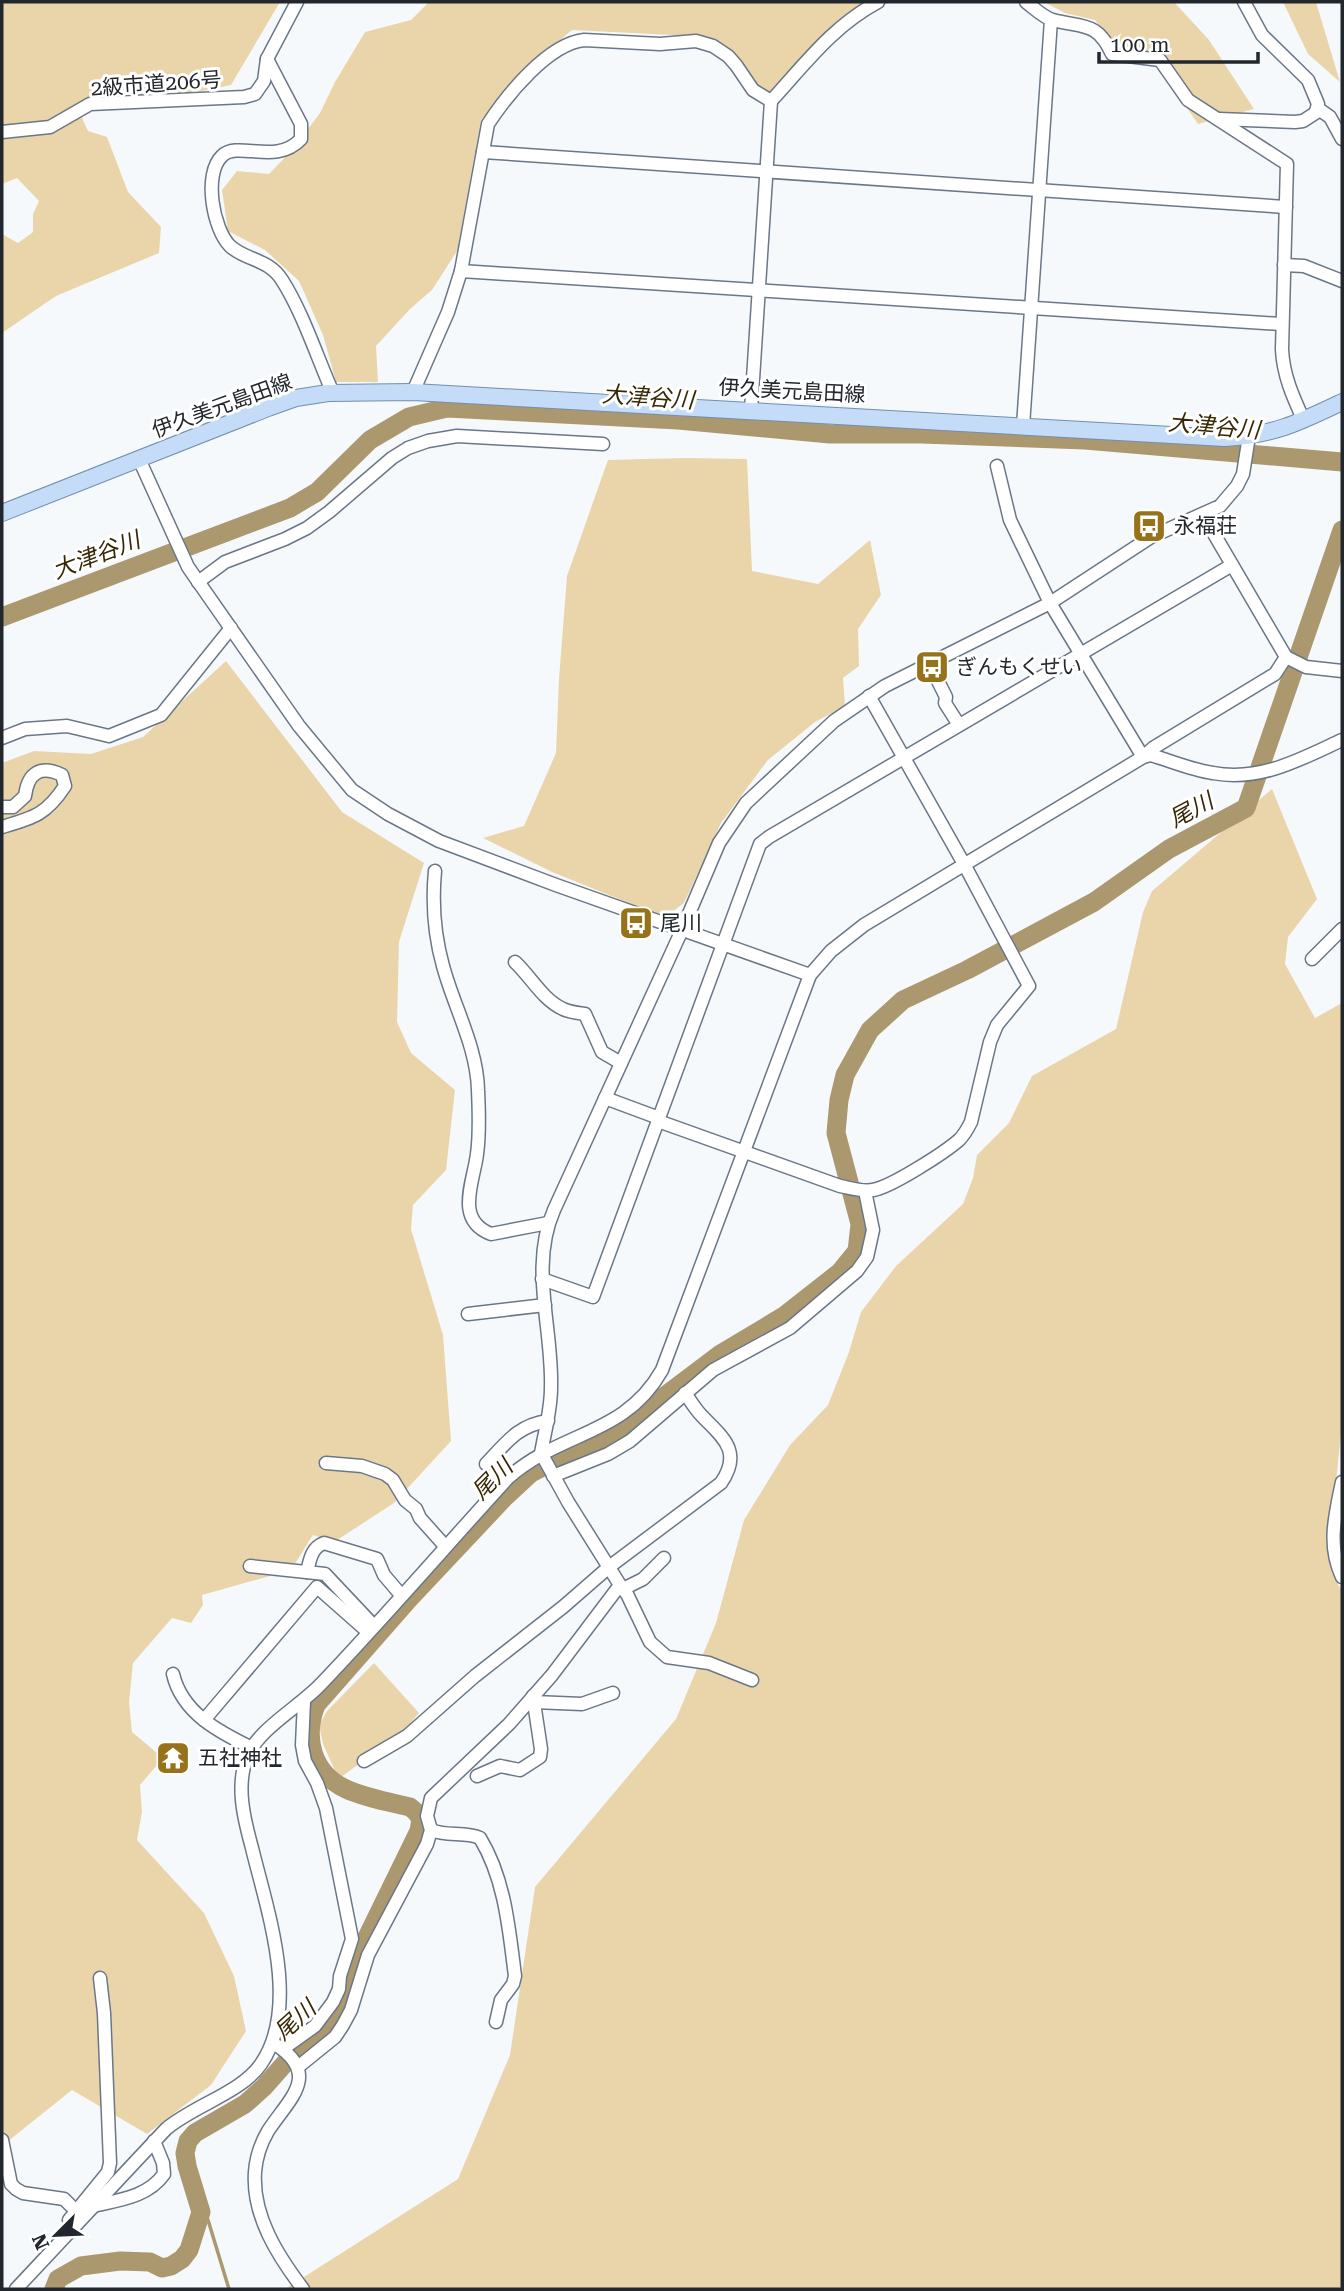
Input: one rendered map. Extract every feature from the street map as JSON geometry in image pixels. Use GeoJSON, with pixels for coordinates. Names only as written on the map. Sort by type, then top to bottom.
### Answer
{"type":"FeatureCollection","features":[{"type":"Feature","properties":{"kind":"main road","name":"伊久美元島田線"},"geometry":{"type":"LineString","coordinates":[[2,513],[286,401],[333,393],[413,392],[1248,441],[1304,421],[1342,402]]}},
{"type":"Feature","properties":{"kind":"street"},"geometry":{"type":"LineString","coordinates":[[297,2],[267,59],[301,124],[302,139],[293,149],[281,152],[227,152],[219,158],[215,169],[211,183],[212,202],[223,236],[232,247],[275,269],[333,393]]}},
{"type":"Feature","properties":{"kind":"street"},"geometry":{"type":"LineString","coordinates":[[751,410],[771,101],[834,32],[846,21],[878,2]]}},
{"type":"Feature","properties":{"kind":"street"},"geometry":{"type":"LineString","coordinates":[[1026,2],[1051,20],[1084,25],[1096,31],[1106,41],[1112,54],[1160,60],[1188,100],[1287,164],[1281,324],[1283,367],[1304,421]]}},
{"type":"Feature","properties":{"kind":"street"},"geometry":{"type":"LineString","coordinates":[[1217,119],[1303,121],[1316,111],[1318,104],[1308,80],[1262,35],[1244,2]]}},
{"type":"Feature","properties":{"kind":"street"},"geometry":{"type":"LineString","coordinates":[[1023,426],[1051,20]]}},
{"type":"Feature","properties":{"kind":"street"},"geometry":{"type":"LineString","coordinates":[[413,392],[448,312],[461,271],[488,124],[497,110],[538,65],[573,41],[660,44],[696,41],[713,46],[736,65],[753,90],[771,101]]}},
{"type":"Feature","properties":{"kind":"street","name":"2級市道206号"},"geometry":{"type":"LineString","coordinates":[[2,132],[50,127],[90,104],[234,98],[255,94],[264,81],[267,59]]}},
{"type":"Feature","properties":{"kind":"street"},"geometry":{"type":"LineString","coordinates":[[1316,111],[1324,111],[1330,117],[1342,139]]}},
{"type":"Feature","properties":{"kind":"street"},"geometry":{"type":"LineString","coordinates":[[483,152],[1286,207]]}},
{"type":"Feature","properties":{"kind":"street"},"geometry":{"type":"LineString","coordinates":[[1284,265],[1304,266],[1342,281]]}},
{"type":"Feature","properties":{"kind":"street"},"geometry":{"type":"LineString","coordinates":[[461,271],[1281,324]]}},
{"type":"Feature","properties":{"kind":"street"},"geometry":{"type":"LineString","coordinates":[[198,582],[225,562],[307,528],[392,458],[408,448],[428,441],[457,436],[603,444]]}},
{"type":"Feature","properties":{"kind":"street"},"geometry":{"type":"LineString","coordinates":[[752,1680],[728,1668],[667,1657],[650,1642],[622,1587],[542,1455],[551,1388],[542,1279],[542,1256],[548,1223],[719,843],[746,803],[834,720],[869,696],[1050,603],[1135,547],[1220,506],[1243,474],[1248,441]]}},
{"type":"Feature","properties":{"kind":"street"},"geometry":{"type":"LineString","coordinates":[[139,459],[188,567],[325,760],[352,790],[439,841],[810,975]]}},
{"type":"Feature","properties":{"kind":"street"},"geometry":{"type":"LineString","coordinates":[[997,466],[1010,520],[1050,603],[1143,757]]}},
{"type":"Feature","properties":{"kind":"street"},"geometry":{"type":"LineString","coordinates":[[1203,515],[1288,659],[1306,667],[1342,671]]}},
{"type":"Feature","properties":{"kind":"street"},"geometry":{"type":"LineString","coordinates":[[542,1279],[593,1297],[760,844],[1232,565]]}},
{"type":"Feature","properties":{"kind":"street"},"geometry":{"type":"LineString","coordinates":[[2,738],[25,729],[67,726],[109,736],[161,715],[231,628]]}},
{"type":"Feature","properties":{"kind":"street"},"geometry":{"type":"LineString","coordinates":[[303,2289],[273,2245],[263,2219],[255,2185],[255,2170],[261,2147],[270,2129],[295,2094],[300,2074],[287,2055],[279,2001],[279,1968],[272,1927],[248,1832],[241,1785],[252,1748],[303,1701],[508,1478],[542,1455],[617,1419],[655,1384],[810,975],[848,935],[1143,757],[1153,748],[1275,674],[1288,659]]}},
{"type":"Feature","properties":{"kind":"street"},"geometry":{"type":"LineString","coordinates":[[929,663],[946,697],[945,703],[959,725]]}},
{"type":"Feature","properties":{"kind":"street"},"geometry":{"type":"LineString","coordinates":[[605,1098],[743,1151],[840,1186],[862,1191],[875,1190],[925,1164],[959,1140],[967,1131],[990,1042],[998,1026],[1029,986],[869,696]]}},
{"type":"Feature","properties":{"kind":"street"},"geometry":{"type":"LineString","coordinates":[[1143,757],[1151,755],[1210,773],[1246,775],[1272,771],[1342,740]]}},
{"type":"Feature","properties":{"kind":"street"},"geometry":{"type":"LineString","coordinates":[[2,807],[13,807],[25,796],[27,782],[34,774],[50,769],[62,775],[65,786],[47,810],[24,821],[2,827]]}},
{"type":"Feature","properties":{"kind":"street"},"geometry":{"type":"LineString","coordinates":[[435,871],[432,900],[437,938],[443,966],[470,1046],[478,1086],[477,1155],[468,1197],[470,1213],[483,1231],[491,1234],[548,1223]]}},
{"type":"Feature","properties":{"kind":"street"},"geometry":{"type":"LineString","coordinates":[[1312,959],[1342,929]]}},
{"type":"Feature","properties":{"kind":"street"},"geometry":{"type":"LineString","coordinates":[[515,962],[543,994],[563,1009],[585,1014],[602,1052],[621,1063]]}},
{"type":"Feature","properties":{"kind":"street"},"geometry":{"type":"LineString","coordinates":[[552,1475],[618,1448],[713,1370],[790,1328],[862,1265],[867,1257],[873,1230],[862,1191]]}},
{"type":"Feature","properties":{"kind":"street"},"geometry":{"type":"LineString","coordinates":[[468,1314],[545,1305]]}},
{"type":"Feature","properties":{"kind":"street"},"geometry":{"type":"LineString","coordinates":[[364,1761],[407,1736],[475,1676],[609,1567],[721,1483],[729,1462],[724,1438],[702,1416],[685,1393]]}},
{"type":"Feature","properties":{"kind":"street"},"geometry":{"type":"LineString","coordinates":[[486,1464],[519,1430],[530,1424],[548,1421]]}},
{"type":"Feature","properties":{"kind":"street"},"geometry":{"type":"LineString","coordinates":[[326,1462],[362,1466],[385,1474],[393,1480],[405,1500],[416,1509],[420,1518],[445,1546]]}},
{"type":"Feature","properties":{"kind":"street"},"geometry":{"type":"LineString","coordinates":[[1342,1482],[1333,1545],[1334,1560],[1342,1577]]}},
{"type":"Feature","properties":{"kind":"street"},"geometry":{"type":"LineString","coordinates":[[307,1572],[312,1553],[318,1545],[324,1543],[377,1559],[384,1575],[401,1595]]}},
{"type":"Feature","properties":{"kind":"street"},"geometry":{"type":"LineString","coordinates":[[16,2289],[177,2119],[251,2075],[261,2064],[335,2036],[351,2010],[368,1955],[427,1844],[431,1829],[427,1816],[431,1798],[533,1699],[622,1587],[643,1579],[664,1558]]}},
{"type":"Feature","properties":{"kind":"street"},"geometry":{"type":"LineString","coordinates":[[250,1566],[325,1574],[371,1629]]}},
{"type":"Feature","properties":{"kind":"street"},"geometry":{"type":"LineString","coordinates":[[204,1720],[317,1587],[371,1629]]}},
{"type":"Feature","properties":{"kind":"street"},"geometry":{"type":"LineString","coordinates":[[173,1674],[181,1697],[204,1720],[220,1733],[252,1748]]}},
{"type":"Feature","properties":{"kind":"street"},"geometry":{"type":"LineString","coordinates":[[533,1699],[582,1704],[613,1693]]}},
{"type":"Feature","properties":{"kind":"street"},"geometry":{"type":"LineString","coordinates":[[477,1776],[500,1766],[520,1770],[540,1757],[533,1699]]}},
{"type":"Feature","properties":{"kind":"street"},"geometry":{"type":"LineString","coordinates":[[287,2055],[315,2026],[333,2002],[352,1939],[326,1808],[305,1761],[302,1745],[303,1701]]}},
{"type":"Feature","properties":{"kind":"street"},"geometry":{"type":"LineString","coordinates":[[431,1829],[439,1833],[472,1834],[480,1838],[493,1863],[506,1909],[515,1976],[513,1984],[501,2000],[496,2022]]}},
{"type":"Feature","properties":{"kind":"street"},"geometry":{"type":"LineString","coordinates":[[75,2225],[69,2220],[108,2172],[110,2163],[104,2013],[100,1978]]}},
{"type":"Feature","properties":{"kind":"street"},"geometry":{"type":"LineString","coordinates":[[2,2140],[11,2183],[16,2189],[23,2193],[64,2199],[76,2211]]}},
{"type":"Feature","properties":{"kind":"street"},"geometry":{"type":"LineString","coordinates":[[93,2206],[126,2199],[150,2189],[159,2182],[164,2174],[163,2163],[154,2141]]}},
{"type":"Feature","properties":{"kind":"shaded area"},"geometry":{"type":"Polygon","coordinates":[[[2,2],[280,2],[231,85],[162,99],[78,109],[88,131],[107,137],[128,192],[161,227],[159,253],[56,296],[2,333],[2,234],[18,243],[33,232],[33,214],[39,201],[17,178],[2,184],[2,2]]]}},
{"type":"Feature","properties":{"kind":"shaded area"},"geometry":{"type":"Polygon","coordinates":[[[429,2],[873,2],[834,25],[773,96],[692,36],[572,30],[535,61],[481,120],[457,251],[432,290],[410,309],[376,346],[378,382],[336,382],[323,335],[299,281],[265,250],[228,231],[222,190],[237,171],[269,174],[293,149],[320,113],[365,32],[411,20],[429,2]]]}},
{"type":"Feature","properties":{"kind":"shaded area"},"geometry":{"type":"Polygon","coordinates":[[[1044,2],[1174,2],[1209,40],[1254,109],[1198,124],[1155,61],[1136,48],[1115,45],[1095,20],[1065,13],[1044,2]]]}},
{"type":"Feature","properties":{"kind":"shaded area"},"geometry":{"type":"Polygon","coordinates":[[[1283,2],[1316,2],[1340,82],[1308,54],[1283,2]]]}},
{"type":"Feature","properties":{"kind":"shaded area"},"geometry":{"type":"Polygon","coordinates":[[[747,459],[752,571],[818,584],[870,540],[881,595],[858,629],[859,666],[843,678],[845,706],[815,722],[768,760],[721,823],[684,903],[672,912],[656,914],[552,872],[483,838],[524,826],[556,753],[567,576],[608,460],[747,459]]]}},
{"type":"Feature","properties":{"kind":"shaded area"},"geometry":{"type":"Polygon","coordinates":[[[226,661],[342,812],[424,863],[399,942],[397,1022],[411,1053],[455,1090],[446,1170],[413,1205],[411,1229],[443,1335],[451,1441],[394,1503],[334,1542],[313,1535],[291,1570],[202,1595],[203,1605],[191,1623],[172,1618],[133,1663],[129,1702],[132,1732],[163,1758],[140,1785],[142,1812],[137,1840],[204,1913],[234,1976],[246,2031],[211,2085],[147,2134],[72,2090],[2,2146],[2,763],[34,751],[91,754],[143,737],[226,661]]]}},
{"type":"Feature","properties":{"kind":"shaded area"},"geometry":{"type":"Polygon","coordinates":[[[1272,789],[1317,899],[1288,937],[1285,964],[1315,1018],[1342,1003],[1342,1423],[1331,1532],[1338,1585],[1342,1590],[1342,2289],[285,2289],[458,2179],[510,2055],[535,1887],[676,1719],[716,1623],[744,1520],[790,1445],[828,1405],[861,1312],[896,1266],[963,1204],[973,1178],[977,1155],[1009,1123],[1032,1076],[1116,1029],[1143,912],[1152,891],[1272,789]]]}},
{"type":"Feature","properties":{"kind":"shaded area"},"geometry":{"type":"Polygon","coordinates":[[[374,1663],[419,1713],[402,1733],[341,1777],[336,1773],[323,1744],[319,1725],[327,1711],[374,1663]]]}},
{"type":"Feature","properties":{"kind":"waterway","name":"大津谷川"},"geometry":{"type":"LineString","coordinates":[[2,617],[290,508],[317,492],[370,440],[409,417],[447,408],[678,420],[830,434],[922,434],[1085,440],[1342,462]]}},
{"type":"Feature","properties":{"kind":"waterway","name":"尾川"},"geometry":{"type":"LineString","coordinates":[[54,2289],[58,2279],[81,2266],[120,2261],[150,2262],[162,2268],[182,2259],[189,2250],[201,2212],[187,2166],[185,2153],[188,2141],[195,2133],[245,2104],[264,2087],[294,2053],[335,2020],[346,1996],[355,1962],[419,1831],[421,1819],[410,1807],[346,1789],[325,1774],[313,1753],[311,1742],[310,1730],[316,1705],[409,1599],[531,1473],[609,1438],[719,1355],[784,1316],[840,1272],[857,1251],[860,1224],[836,1133],[839,1100],[845,1075],[870,1030],[903,1000],[967,970],[1094,902],[1169,849],[1246,808],[1342,530]]}},
{"type":"Feature","properties":{"kind":"waterway"},"geometry":{"type":"LineString","coordinates":[[201,2212],[208,2220],[229,2289]]}},
{"type":"Feature","properties":{"kind":"place","name":"永福荘"},"geometry":{"type":"Point","coordinates":[1149,526]}},
{"type":"Feature","properties":{"kind":"place","name":"ぎんもくせい"},"geometry":{"type":"Point","coordinates":[932,667]}},
{"type":"Feature","properties":{"kind":"place","name":"尾川"},"geometry":{"type":"Point","coordinates":[636,923]}},
{"type":"Feature","properties":{"kind":"place","name":"五社神社"},"geometry":{"type":"Point","coordinates":[173,1758]}}]}
